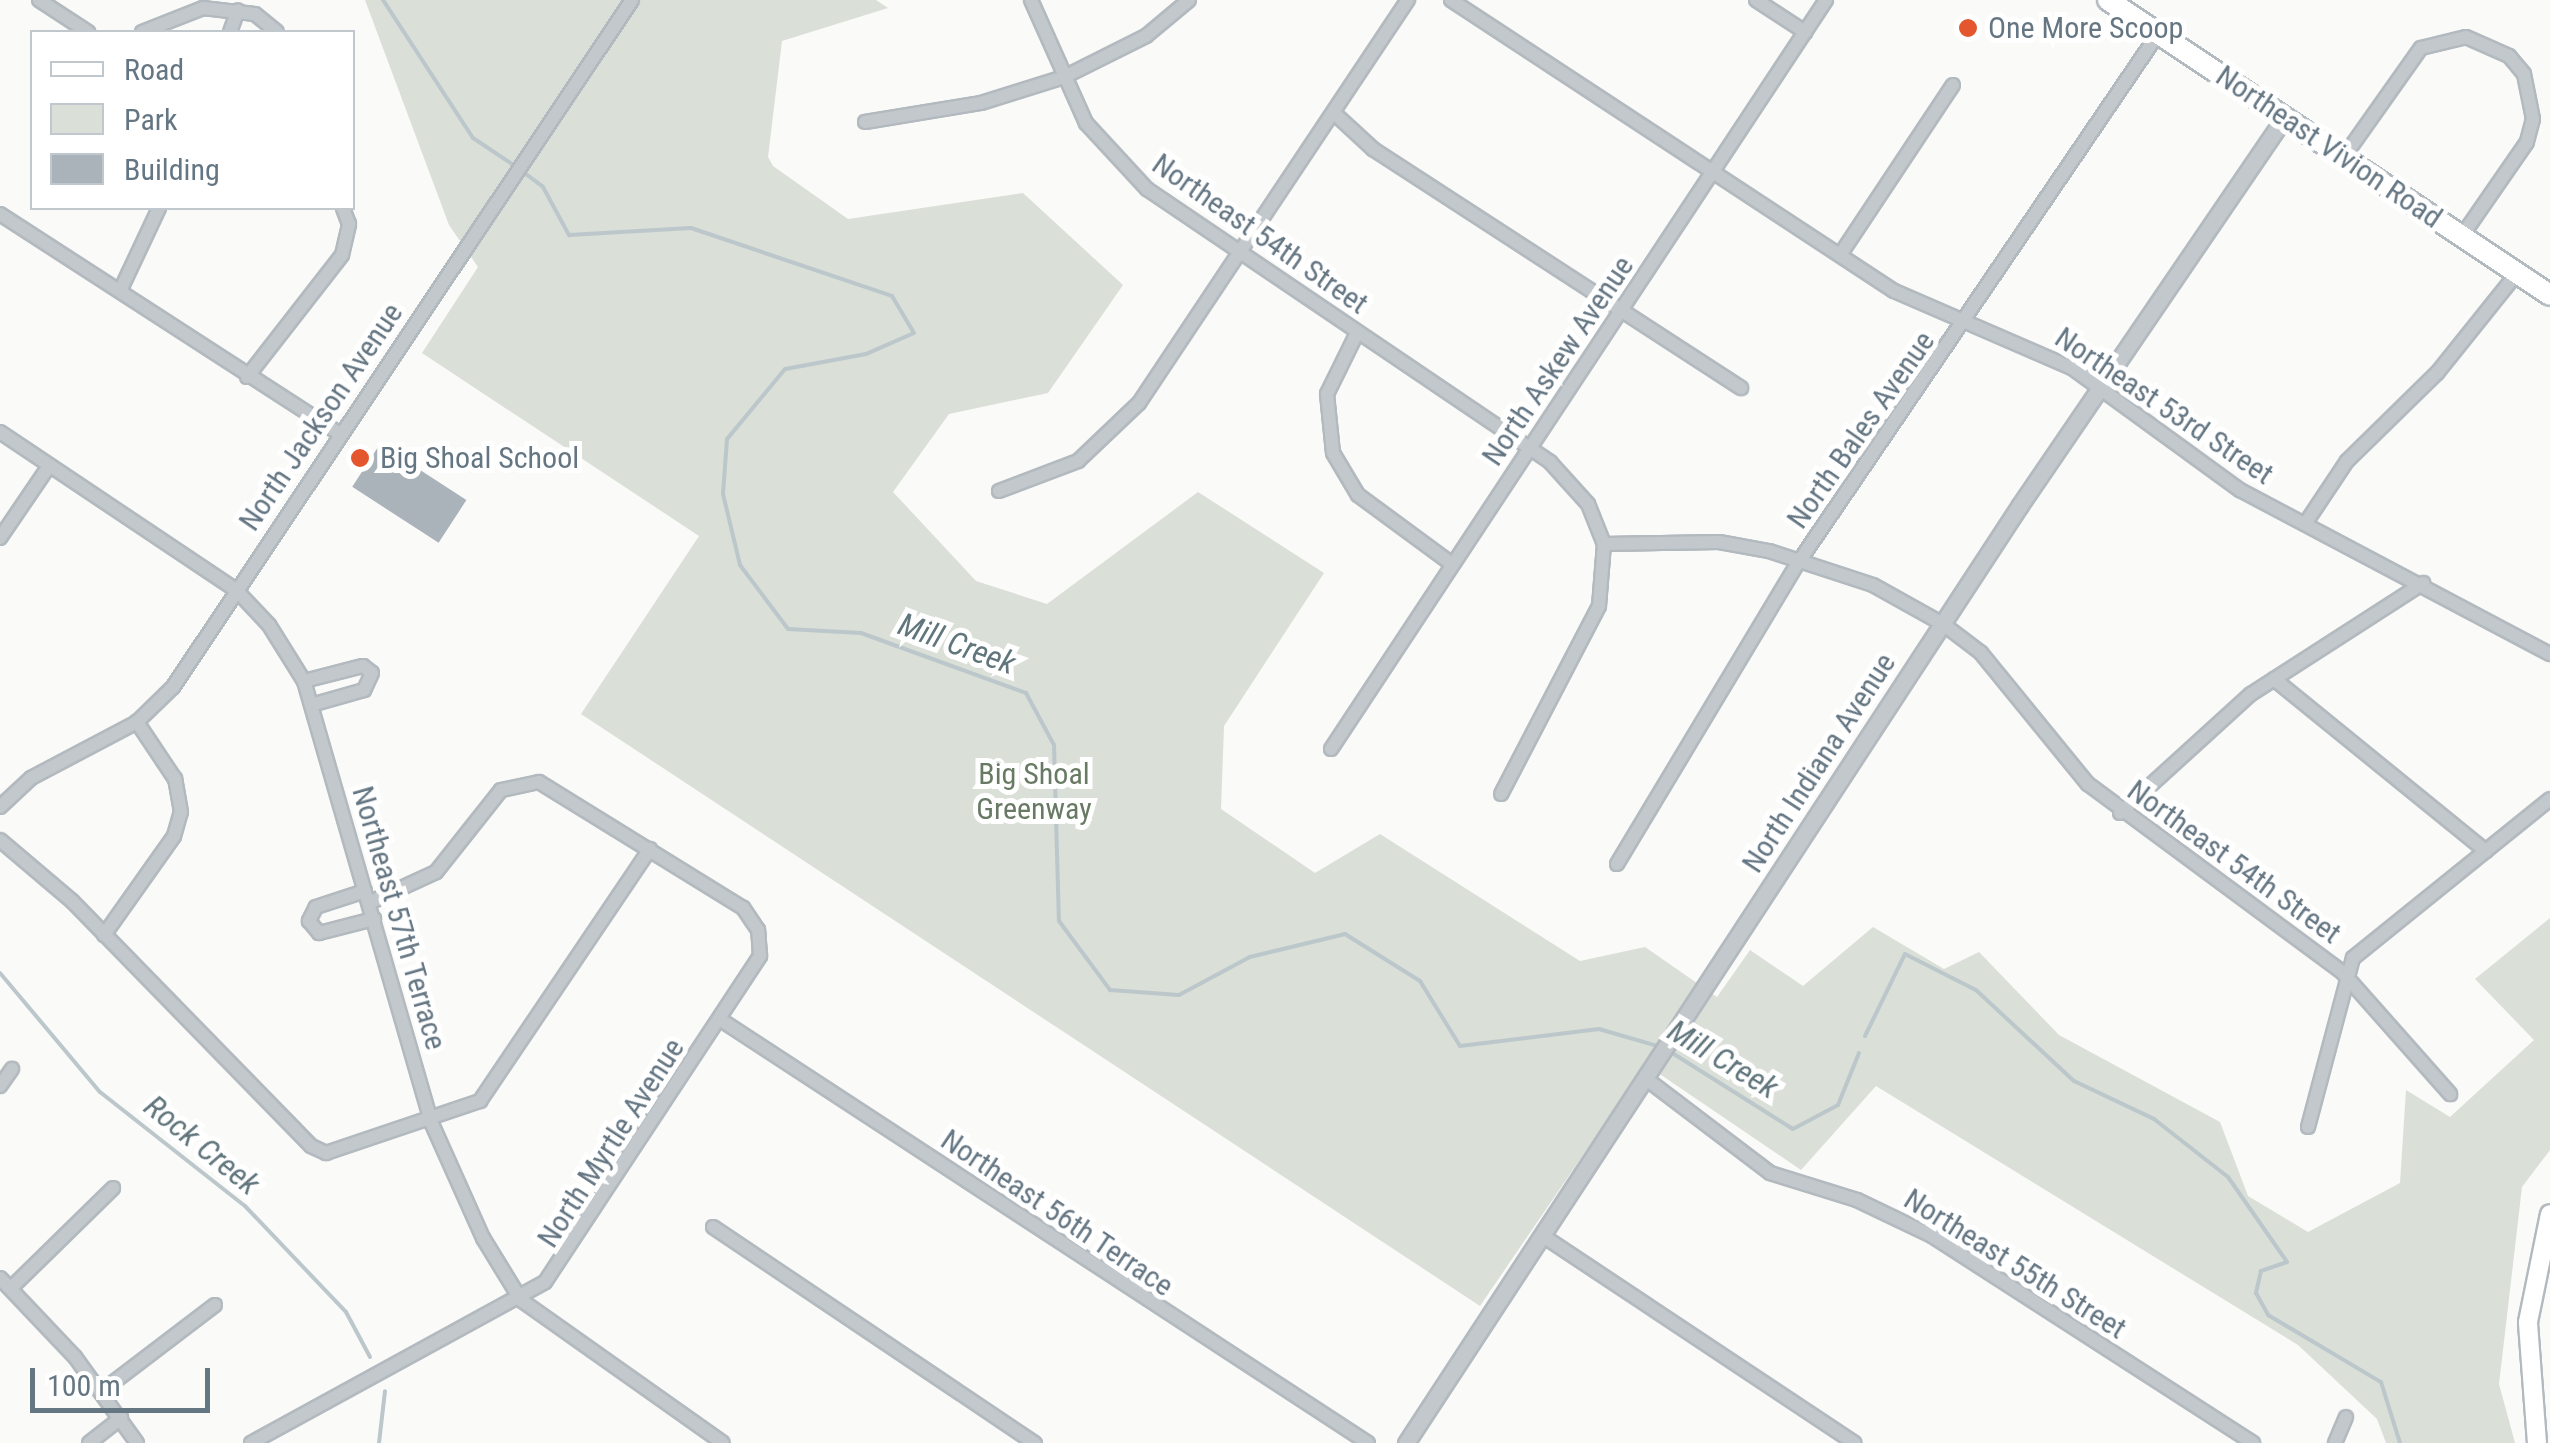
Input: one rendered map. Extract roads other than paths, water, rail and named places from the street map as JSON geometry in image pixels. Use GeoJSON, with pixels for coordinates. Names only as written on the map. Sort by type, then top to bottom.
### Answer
{"type":"FeatureCollection","features":[{"type":"Feature","properties":{"kind":"main road","name":"Northeast Vivion Road"},"geometry":{"type":"LineString","coordinates":[[2108,0],[2550,295]]}},
{"type":"Feature","properties":{"kind":"main road"},"geometry":{"type":"LineString","coordinates":[[2538,1443],[2528,1322],[2550,1214]]}},
{"type":"Feature","properties":{"kind":"street"},"geometry":{"type":"LineString","coordinates":[[39,0],[85,30]]}},
{"type":"Feature","properties":{"kind":"street","name":"North Jackson Avenue"},"geometry":{"type":"LineString","coordinates":[[0,807],[31,778],[137,722],[172,688],[632,0]]}},
{"type":"Feature","properties":{"kind":"street","name":"Northeast 54th Street"},"geometry":{"type":"LineString","coordinates":[[1031,0],[1064,76],[1117,161],[1241,257],[1530,448],[1577,488],[1604,544],[1719,542],[1800,560],[1873,586],[1943,624],[1981,653],[2120,813],[2258,903],[2343,973],[2450,1094]]}},
{"type":"Feature","properties":{"kind":"street"},"geometry":{"type":"LineString","coordinates":[[865,122],[981,102],[1064,76],[1146,36],[1189,0]]}},
{"type":"Feature","properties":{"kind":"street"},"geometry":{"type":"LineString","coordinates":[[999,490],[1060,472],[1110,435],[1168,366],[1408,0]]}},
{"type":"Feature","properties":{"kind":"street","name":"Northeast 53rd Street"},"geometry":{"type":"LineString","coordinates":[[1451,0],[1917,302],[2031,347],[2100,389],[2240,490],[2423,583],[2550,654]]}},
{"type":"Feature","properties":{"kind":"street"},"geometry":{"type":"LineString","coordinates":[[1756,0],[1805,32]]}},
{"type":"Feature","properties":{"kind":"street","name":"North Askew Avenue"},"geometry":{"type":"LineString","coordinates":[[1331,749],[1826,0]]}},
{"type":"Feature","properties":{"kind":"street"},"geometry":{"type":"LineString","coordinates":[[231,30],[238,10]]}},
{"type":"Feature","properties":{"kind":"street"},"geometry":{"type":"LineString","coordinates":[[146,30],[182,13],[238,10],[270,22],[276,30]]}},
{"type":"Feature","properties":{"kind":"street","name":"North Bales Avenue"},"geometry":{"type":"LineString","coordinates":[[1616,864],[1800,560],[1967,321],[2158,34]]}},
{"type":"Feature","properties":{"kind":"street"},"geometry":{"type":"LineString","coordinates":[[2344,158],[2421,48],[2466,37],[2509,56],[2524,74],[2533,119],[2527,142],[2462,236]]}},
{"type":"Feature","properties":{"kind":"street"},"geometry":{"type":"LineString","coordinates":[[1840,255],[1953,86]]}},
{"type":"Feature","properties":{"kind":"street"},"geometry":{"type":"LineString","coordinates":[[1335,114],[1373,148],[1741,388]]}},
{"type":"Feature","properties":{"kind":"street","name":"North Indiana Avenue"},"geometry":{"type":"LineString","coordinates":[[1406,1443],[1943,624],[2284,118]]}},
{"type":"Feature","properties":{"kind":"street"},"geometry":{"type":"LineString","coordinates":[[120,291],[158,210]]}},
{"type":"Feature","properties":{"kind":"street"},"geometry":{"type":"LineString","coordinates":[[248,377],[342,255],[349,224],[344,210]]}},
{"type":"Feature","properties":{"kind":"street"},"geometry":{"type":"LineString","coordinates":[[0,214],[340,434]]}},
{"type":"Feature","properties":{"kind":"street"},"geometry":{"type":"LineString","coordinates":[[2305,524],[2348,461],[2438,373],[2516,272]]}},
{"type":"Feature","properties":{"kind":"street"},"geometry":{"type":"LineString","coordinates":[[1357,333],[1327,394],[1332,452],[1358,494],[1452,564]]}},
{"type":"Feature","properties":{"kind":"street","name":"Northeast 57th Terrace"},"geometry":{"type":"LineString","coordinates":[[0,432],[236,590],[304,681],[432,1124],[477,1226],[521,1300],[723,1443]]}},
{"type":"Feature","properties":{"kind":"street"},"geometry":{"type":"LineString","coordinates":[[0,538],[49,466]]}},
{"type":"Feature","properties":{"kind":"street"},"geometry":{"type":"LineString","coordinates":[[1501,794],[1594,620],[1604,544]]}},
{"type":"Feature","properties":{"kind":"street"},"geometry":{"type":"LineString","coordinates":[[2120,813],[2274,679],[2423,583]]}},
{"type":"Feature","properties":{"kind":"street"},"geometry":{"type":"LineString","coordinates":[[304,681],[363,666],[372,673],[364,690],[311,705]]}},
{"type":"Feature","properties":{"kind":"street"},"geometry":{"type":"LineString","coordinates":[[2274,679],[2486,851]]}},
{"type":"Feature","properties":{"kind":"street"},"geometry":{"type":"LineString","coordinates":[[104,935],[174,836],[181,812],[175,779],[137,722]]}},
{"type":"Feature","properties":{"kind":"street"},"geometry":{"type":"LineString","coordinates":[[0,840],[104,935],[206,1045],[322,1152],[432,1124],[486,1096],[650,848],[546,784],[513,784],[490,800],[436,872],[367,897],[316,907],[310,921],[320,932],[374,919]]}},
{"type":"Feature","properties":{"kind":"street"},"geometry":{"type":"LineString","coordinates":[[2308,1127],[2343,973],[2550,799]]}},
{"type":"Feature","properties":{"kind":"street","name":"North Myrtle Avenue"},"geometry":{"type":"LineString","coordinates":[[251,1443],[521,1300],[568,1256],[754,973],[761,946],[743,908],[650,848]]}},
{"type":"Feature","properties":{"kind":"street","name":"Northeast 56th Terrace"},"geometry":{"type":"LineString","coordinates":[[721,1020],[1368,1443]]}},
{"type":"Feature","properties":{"kind":"street"},"geometry":{"type":"LineString","coordinates":[[0,1086],[12,1069]]}},
{"type":"Feature","properties":{"kind":"street","name":"Northeast 55th Street"},"geometry":{"type":"LineString","coordinates":[[1645,1078],[1770,1172],[1857,1200],[1932,1236],[2253,1443]]}},
{"type":"Feature","properties":{"kind":"street"},"geometry":{"type":"LineString","coordinates":[[114,1188],[5,1283],[102,1391],[137,1443]]}},
{"type":"Feature","properties":{"kind":"street"},"geometry":{"type":"LineString","coordinates":[[712,1227],[1034,1443]]}},
{"type":"Feature","properties":{"kind":"street"},"geometry":{"type":"LineString","coordinates":[[1543,1236],[1854,1443]]}},
{"type":"Feature","properties":{"kind":"street"},"geometry":{"type":"LineString","coordinates":[[102,1391],[215,1305]]}},
{"type":"Feature","properties":{"kind":"street"},"geometry":{"type":"LineString","coordinates":[[2335,1443],[2346,1417]]}},
{"type":"Feature","properties":{"kind":"street"},"geometry":{"type":"LineString","coordinates":[[89,1443],[120,1418]]}},
{"type":"Feature","properties":{"kind":"waterway","name":"Mill Creek"},"geometry":{"type":"LineString","coordinates":[[383,0],[473,138],[515,166]]}},
{"type":"Feature","properties":{"kind":"waterway","name":"Mill Creek"},"geometry":{"type":"LineString","coordinates":[[522,171],[543,187],[569,235],[691,228],[892,296],[914,333],[866,354],[785,369],[727,439],[723,494],[740,565],[788,629],[861,633],[1026,693],[1054,745],[1059,921],[1110,990],[1179,995],[1250,957],[1345,934],[1420,981],[1460,1046],[1599,1029],[1661,1047]]}},
{"type":"Feature","properties":{"kind":"waterway","name":"Mill Creek"},"geometry":{"type":"LineString","coordinates":[[1865,1036],[1905,954],[1976,990],[2074,1081],[2154,1119],[2228,1177],[2287,1262],[2261,1271],[2256,1293],[2268,1315],[2381,1382],[2400,1443]]}},
{"type":"Feature","properties":{"kind":"waterway","name":"Rock Creek"},"geometry":{"type":"LineString","coordinates":[[0,973],[100,1092],[245,1206],[346,1312],[370,1357]]}},
{"type":"Feature","properties":{"kind":"waterway","name":"Mill Creek"},"geometry":{"type":"LineString","coordinates":[[1669,1051],[1793,1129],[1838,1105],[1859,1053]]}},
{"type":"Feature","properties":{"kind":"waterway","name":"Rock Creek"},"geometry":{"type":"LineString","coordinates":[[379,1443],[385,1391]]}},
{"type":"Feature","properties":{"kind":"place","name":"One More Scoop"},"geometry":{"type":"Point","coordinates":[1968,28]}},
{"type":"Feature","properties":{"kind":"place","name":"Big Shoal School"},"geometry":{"type":"Point","coordinates":[360,458]}},
{"type":"Feature","properties":{"kind":"park label","name":"Big Shoal Greenway"},"geometry":{"type":"Point","coordinates":[1034,791]}}]}
